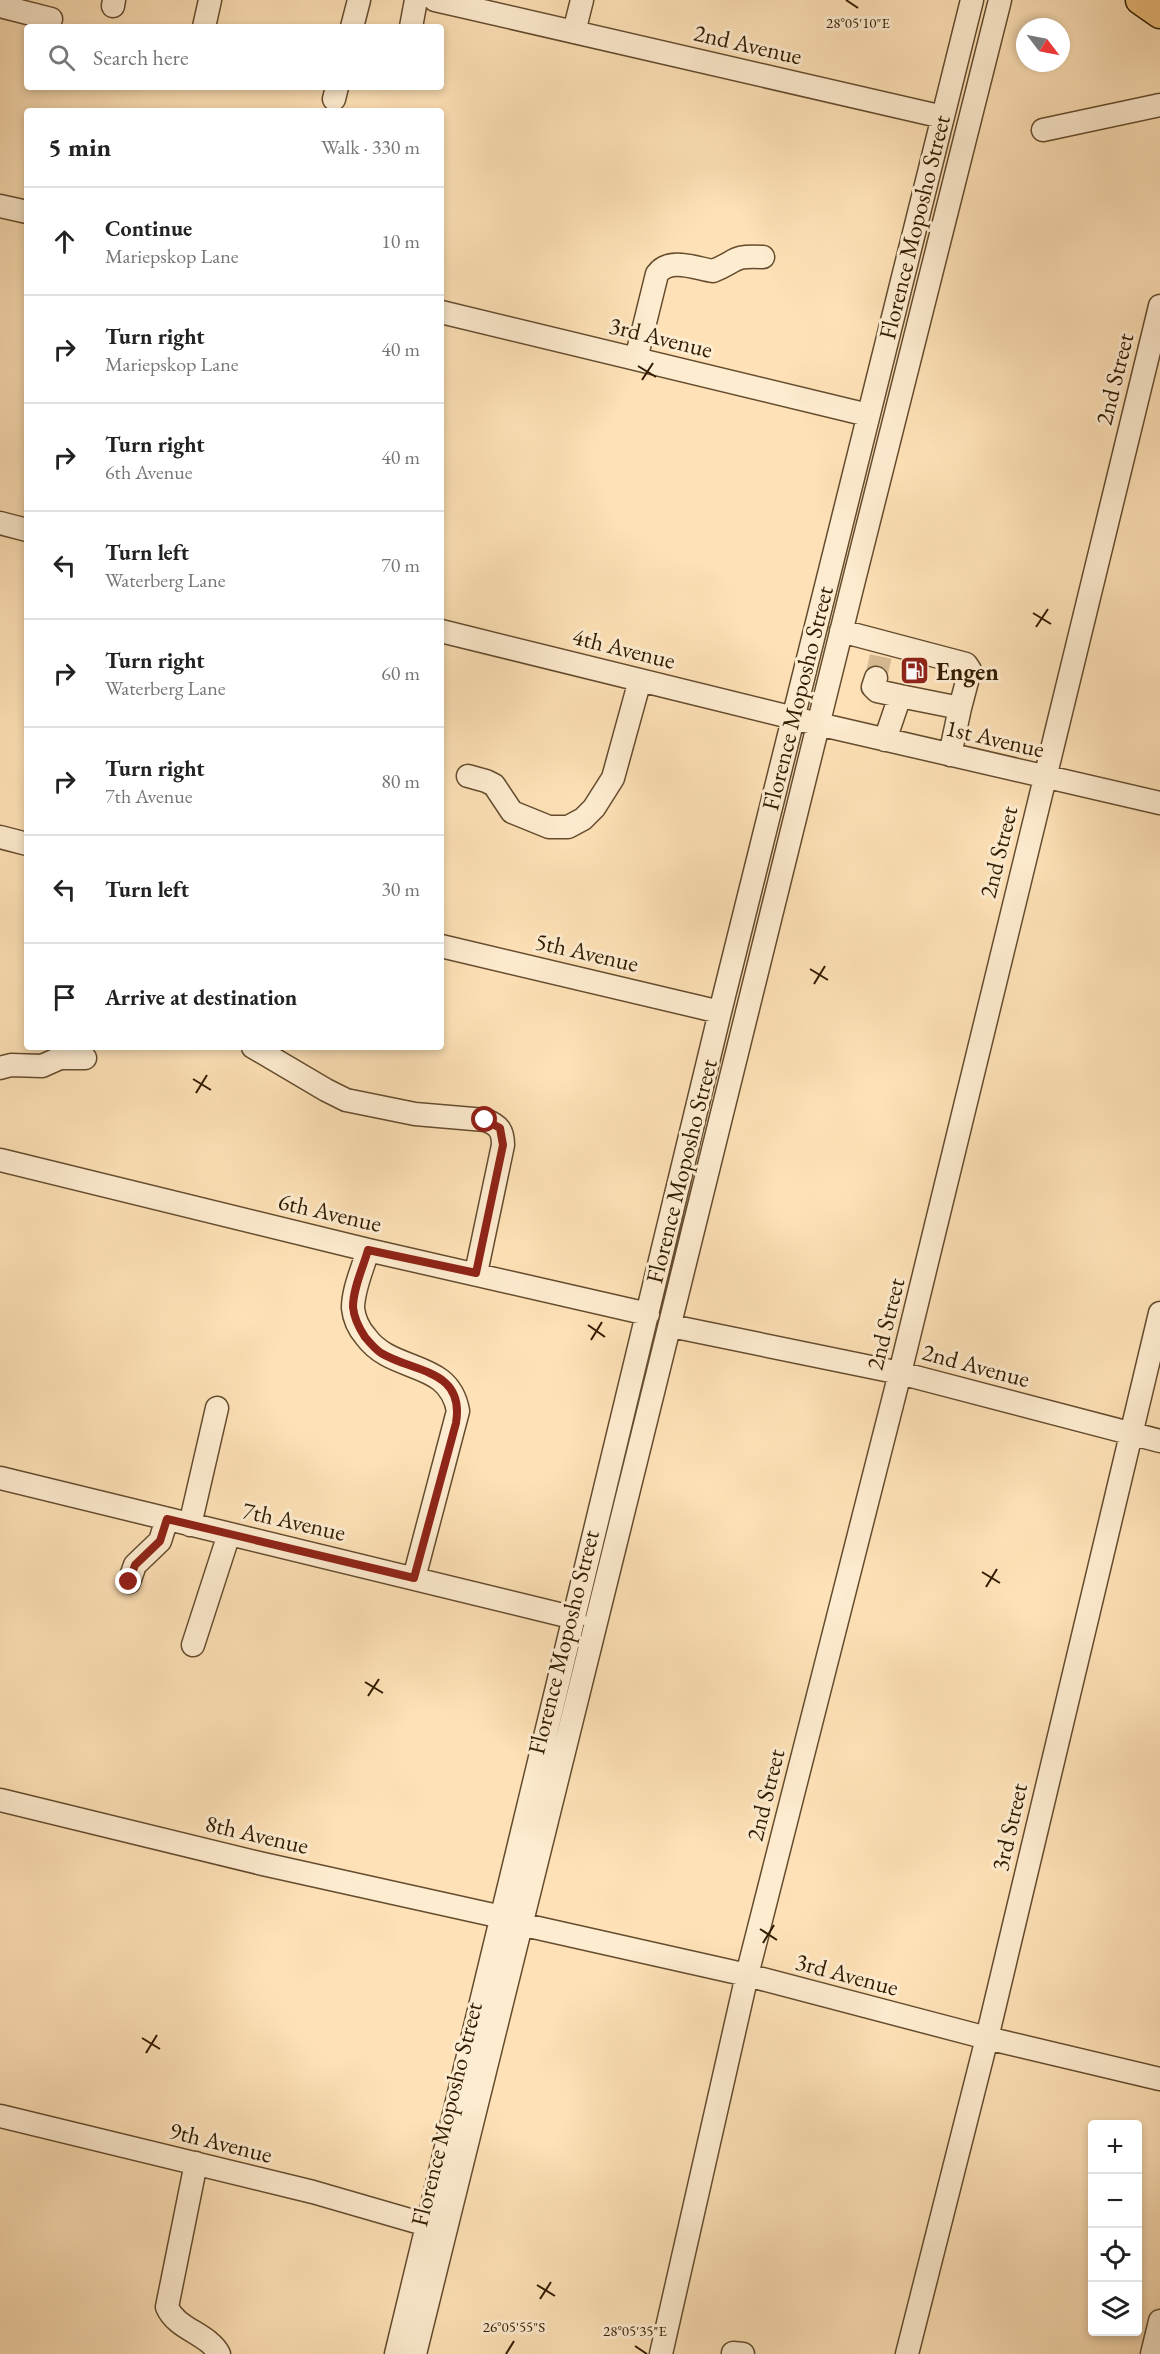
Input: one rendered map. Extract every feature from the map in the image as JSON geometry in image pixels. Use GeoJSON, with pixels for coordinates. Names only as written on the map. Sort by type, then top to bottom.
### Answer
{"type":"FeatureCollection","features":[{"type":"Feature","properties":{"kind":"main road"},"geometry":{"type":"LineString","coordinates":[[1140,0],[1160,14]]}},
{"type":"Feature","properties":{"kind":"street"},"geometry":{"type":"LineString","coordinates":[[205,24],[210,0]]}},
{"type":"Feature","properties":{"kind":"street"},"geometry":{"type":"LineString","coordinates":[[353,24],[359,0]]}},
{"type":"Feature","properties":{"kind":"street"},"geometry":{"type":"LineString","coordinates":[[412,24],[416,0]]}},
{"type":"Feature","properties":{"kind":"street","name":"2nd Avenue"},"geometry":{"type":"LineString","coordinates":[[435,0],[511,8],[574,32],[943,117]]}},
{"type":"Feature","properties":{"kind":"street"},"geometry":{"type":"LineString","coordinates":[[574,32],[582,0]]}},
{"type":"Feature","properties":{"kind":"street","name":"Florence Moposho Street"},"geometry":{"type":"LineString","coordinates":[[415,2354],[575,1618],[720,1012],[972,0]]}},
{"type":"Feature","properties":{"kind":"street","name":"Florence Moposho Street"},"geometry":{"type":"LineString","coordinates":[[396,2354],[428,2225],[671,1326],[841,631],[999,0]]}},
{"type":"Feature","properties":{"kind":"street"},"geometry":{"type":"LineString","coordinates":[[0,6],[51,19]]}},
{"type":"Feature","properties":{"kind":"street"},"geometry":{"type":"LineString","coordinates":[[1043,130],[1160,105]]}},
{"type":"Feature","properties":{"kind":"street"},"geometry":{"type":"LineString","coordinates":[[0,206],[24,211]]}},
{"type":"Feature","properties":{"kind":"street"},"geometry":{"type":"LineString","coordinates":[[636,359],[657,274],[662,267],[671,264],[713,272],[730,260],[743,256],[763,257]]}},
{"type":"Feature","properties":{"kind":"street","name":"2nd Street"},"geometry":{"type":"LineString","coordinates":[[661,2354],[747,1975],[900,1373],[1160,306]]}},
{"type":"Feature","properties":{"kind":"street","name":"3rd Avenue"},"geometry":{"type":"LineString","coordinates":[[444,313],[868,415]]}},
{"type":"Feature","properties":{"kind":"street"},"geometry":{"type":"LineString","coordinates":[[0,523],[24,529]]}},
{"type":"Feature","properties":{"kind":"street"},"geometry":{"type":"LineString","coordinates":[[841,631],[883,649],[966,664],[970,670],[950,756]]}},
{"type":"Feature","properties":{"kind":"street","name":"4th Avenue"},"geometry":{"type":"LineString","coordinates":[[444,632],[818,724]]}},
{"type":"Feature","properties":{"kind":"street"},"geometry":{"type":"LineString","coordinates":[[876,678],[873,687],[877,691],[960,708]]}},
{"type":"Feature","properties":{"kind":"street"},"geometry":{"type":"LineString","coordinates":[[468,776],[494,785],[512,812],[549,826],[568,827],[583,819],[599,801],[612,778],[640,680]]}},
{"type":"Feature","properties":{"kind":"street"},"geometry":{"type":"LineString","coordinates":[[885,740],[900,696]]}},
{"type":"Feature","properties":{"kind":"street","name":"1st Avenue"},"geometry":{"type":"LineString","coordinates":[[818,724],[1160,803]]}},
{"type":"Feature","properties":{"kind":"street"},"geometry":{"type":"LineString","coordinates":[[0,837],[24,843]]}},
{"type":"Feature","properties":{"kind":"street","name":"5th Avenue"},"geometry":{"type":"LineString","coordinates":[[444,947],[720,1012]]}},
{"type":"Feature","properties":{"kind":"street"},"geometry":{"type":"LineString","coordinates":[[258,1050],[346,1100],[415,1114],[485,1120],[500,1128],[503,1145],[476,1273]]}},
{"type":"Feature","properties":{"kind":"street"},"geometry":{"type":"LineString","coordinates":[[0,1068],[11,1065],[42,1066],[60,1058],[85,1058]]}},
{"type":"Feature","properties":{"kind":"street","name":"6th Avenue"},"geometry":{"type":"LineString","coordinates":[[0,1160],[368,1250],[648,1314]]}},
{"type":"Feature","properties":{"kind":"street"},"geometry":{"type":"LineString","coordinates":[[368,1250],[354,1295],[353,1309],[362,1332],[380,1352],[444,1380],[456,1397],[458,1411],[414,1578]]}},
{"type":"Feature","properties":{"kind":"street","name":"3rd Street"},"geometry":{"type":"LineString","coordinates":[[907,2354],[987,2038],[1160,1312]]}},
{"type":"Feature","properties":{"kind":"street","name":"2nd Avenue"},"geometry":{"type":"LineString","coordinates":[[671,1326],[900,1373],[1160,1441]]}},
{"type":"Feature","properties":{"kind":"street"},"geometry":{"type":"LineString","coordinates":[[190,1524],[217,1408]]}},
{"type":"Feature","properties":{"kind":"street","name":"7th Avenue"},"geometry":{"type":"LineString","coordinates":[[0,1478],[575,1618]]}},
{"type":"Feature","properties":{"kind":"street"},"geometry":{"type":"LineString","coordinates":[[129,1582],[135,1565],[160,1541],[167,1519]]}},
{"type":"Feature","properties":{"kind":"street"},"geometry":{"type":"LineString","coordinates":[[193,1645],[229,1534]]}},
{"type":"Feature","properties":{"kind":"street","name":"8th Avenue"},"geometry":{"type":"LineString","coordinates":[[0,1800],[263,1864],[511,1920]]}},
{"type":"Feature","properties":{"kind":"street","name":"3rd Avenue"},"geometry":{"type":"LineString","coordinates":[[511,1920],[747,1975],[987,2038],[1160,2079]]}},
{"type":"Feature","properties":{"kind":"street","name":"9th Avenue"},"geometry":{"type":"LineString","coordinates":[[0,2116],[313,2192],[428,2225]]}},
{"type":"Feature","properties":{"kind":"street"},"geometry":{"type":"LineString","coordinates":[[196,2163],[167,2307],[174,2317],[210,2343],[219,2354]]}},
{"type":"Feature","properties":{"kind":"street"},"geometry":{"type":"LineString","coordinates":[[1152,2354],[1160,2322]]}},
{"type":"Feature","properties":{"kind":"tunnel"},"geometry":{"type":"LineString","coordinates":[[876,678],[881,655]]}},
{"type":"Feature","properties":{"kind":"place","name":"Engen"},"geometry":{"type":"Point","coordinates":[915,671]}},
{"type":"Feature","properties":{"kind":"route"},"geometry":{"type":"LineString","coordinates":[[129,1582],[135,1565],[141,1557],[160,1541],[167,1519],[414,1578],[456,1423],[458,1411],[456,1397],[444,1380],[389,1357],[372,1346],[356,1321],[353,1309],[354,1295],[368,1250],[476,1273],[503,1145],[500,1128],[485,1120]]}}]}
